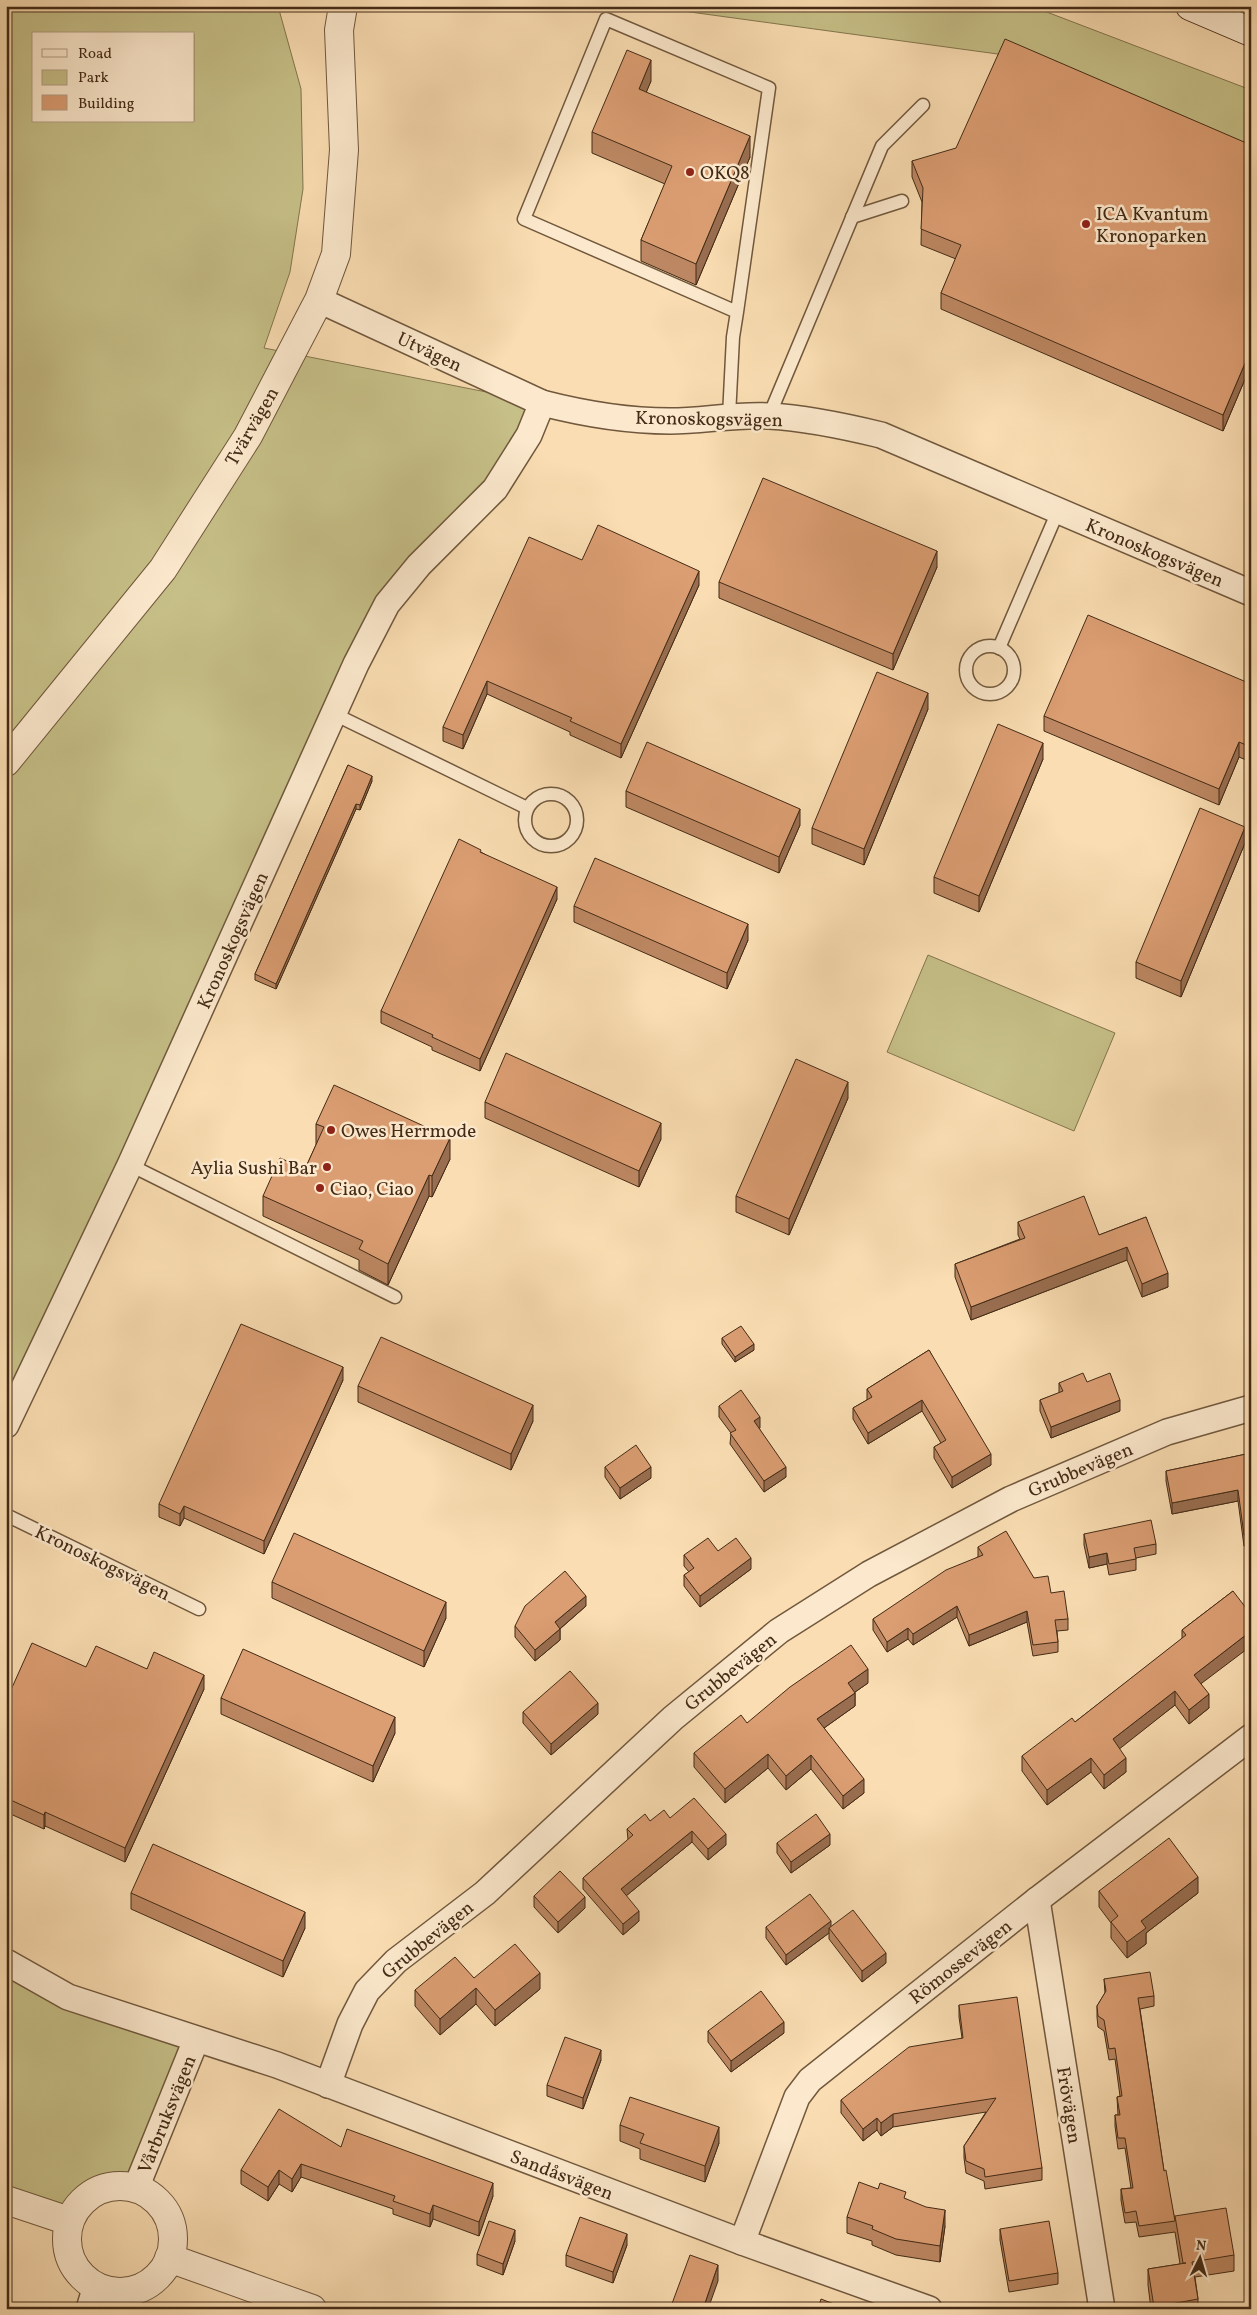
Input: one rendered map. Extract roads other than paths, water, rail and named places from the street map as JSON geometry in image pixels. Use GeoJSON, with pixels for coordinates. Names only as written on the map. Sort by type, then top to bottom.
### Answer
{"type":"FeatureCollection","features":[{"type":"Feature","properties":{"kind":"street"},"geometry":{"type":"LineString","coordinates":[[1190,6],[1251,32]]}},
{"type":"Feature","properties":{"kind":"street","name":"Tvärvägen"},"geometry":{"type":"LineString","coordinates":[[6,762],[162,570],[248,436],[319,300],[336,254],[344,150],[337,14]]}},
{"type":"Feature","properties":{"kind":"street","name":"Utvägen"},"geometry":{"type":"LineString","coordinates":[[319,300],[542,403]]}},
{"type":"Feature","properties":{"kind":"street","name":"Kronoskogsvägen"},"geometry":{"type":"LineString","coordinates":[[6,1425],[130,1165],[356,664],[387,604],[419,565],[495,489],[529,435],[542,403],[580,413],[670,421],[729,416],[769,416],[830,423],[881,435],[1251,593]]}},
{"type":"Feature","properties":{"kind":"street","name":"Grubbevägen"},"geometry":{"type":"LineString","coordinates":[[328,2085],[350,2024],[366,1991],[396,1961],[485,1893],[673,1718],[779,1631],[869,1574],[1011,1499],[1166,1432],[1251,1408]]}},
{"type":"Feature","properties":{"kind":"street","name":"Römossevägen"},"geometry":{"type":"LineString","coordinates":[[742,2242],[797,2097],[803,2087],[1037,1900],[1251,1737]]}},
{"type":"Feature","properties":{"kind":"street","name":"Frövägen"},"geometry":{"type":"LineString","coordinates":[[1037,1900],[1102,2309]]}},
{"type":"Feature","properties":{"kind":"street"},"geometry":{"type":"LineString","coordinates":[[6,1962],[68,1996],[196,2040]]}},
{"type":"Feature","properties":{"kind":"street","name":"Sandåsvägen"},"geometry":{"type":"LineString","coordinates":[[196,2040],[277,2066],[742,2242],[928,2309]]}},
{"type":"Feature","properties":{"kind":"street","name":"Vårbruksvägen"},"geometry":{"type":"LineString","coordinates":[[136,2188],[196,2040]]}},
{"type":"Feature","properties":{"kind":"street"},"geometry":{"type":"LineString","coordinates":[[114,2186],[136,2188],[149,2194],[160,2204],[168,2216],[172,2229],[173,2244],[169,2258],[157,2276],[139,2288],[93,2297],[70,2259],[66,2240],[69,2221],[79,2204],[91,2194],[114,2186]]}},
{"type":"Feature","properties":{"kind":"street"},"geometry":{"type":"LineString","coordinates":[[6,2200],[69,2221]]}},
{"type":"Feature","properties":{"kind":"street"},"geometry":{"type":"LineString","coordinates":[[169,2258],[312,2309]]}},
{"type":"Feature","properties":{"kind":"lane"},"geometry":{"type":"LineString","coordinates":[[729,416],[733,337],[737,312],[768,88],[606,18],[524,219],[737,312]]}},
{"type":"Feature","properties":{"kind":"lane"},"geometry":{"type":"LineString","coordinates":[[769,416],[882,146],[923,105]]}},
{"type":"Feature","properties":{"kind":"lane"},"geometry":{"type":"LineString","coordinates":[[852,217],[902,201]]}},
{"type":"Feature","properties":{"kind":"lane"},"geometry":{"type":"LineString","coordinates":[[999,648],[1058,511]]}},
{"type":"Feature","properties":{"kind":"lane"},"geometry":{"type":"LineString","coordinates":[[334,714],[527,808]]}},
{"type":"Feature","properties":{"kind":"lane"},"geometry":{"type":"LineString","coordinates":[[558,794],[566,798],[577,813],[576,831],[571,838],[557,846],[540,844],[528,833],[525,816],[527,808],[540,796],[558,794]]}},
{"type":"Feature","properties":{"kind":"lane"},"geometry":{"type":"LineString","coordinates":[[130,1165],[395,1297]]}},
{"type":"Feature","properties":{"kind":"lane","name":"Kronoskogsvägen"},"geometry":{"type":"LineString","coordinates":[[6,1515],[199,1609]]}},
{"type":"Feature","properties":{"kind":"place","name":"OKQ8"},"geometry":{"type":"Point","coordinates":[690,172]}},
{"type":"Feature","properties":{"kind":"place","name":"ICA Kvantum Kronoparken"},"geometry":{"type":"Point","coordinates":[1086,224]}},
{"type":"Feature","properties":{"kind":"place","name":"Owes Herrmode"},"geometry":{"type":"Point","coordinates":[331,1130]}},
{"type":"Feature","properties":{"kind":"place","name":"Aylia Sushi Bar"},"geometry":{"type":"Point","coordinates":[327,1167]}},
{"type":"Feature","properties":{"kind":"place","name":"Ciao, Ciao"},"geometry":{"type":"Point","coordinates":[320,1188]}}]}
